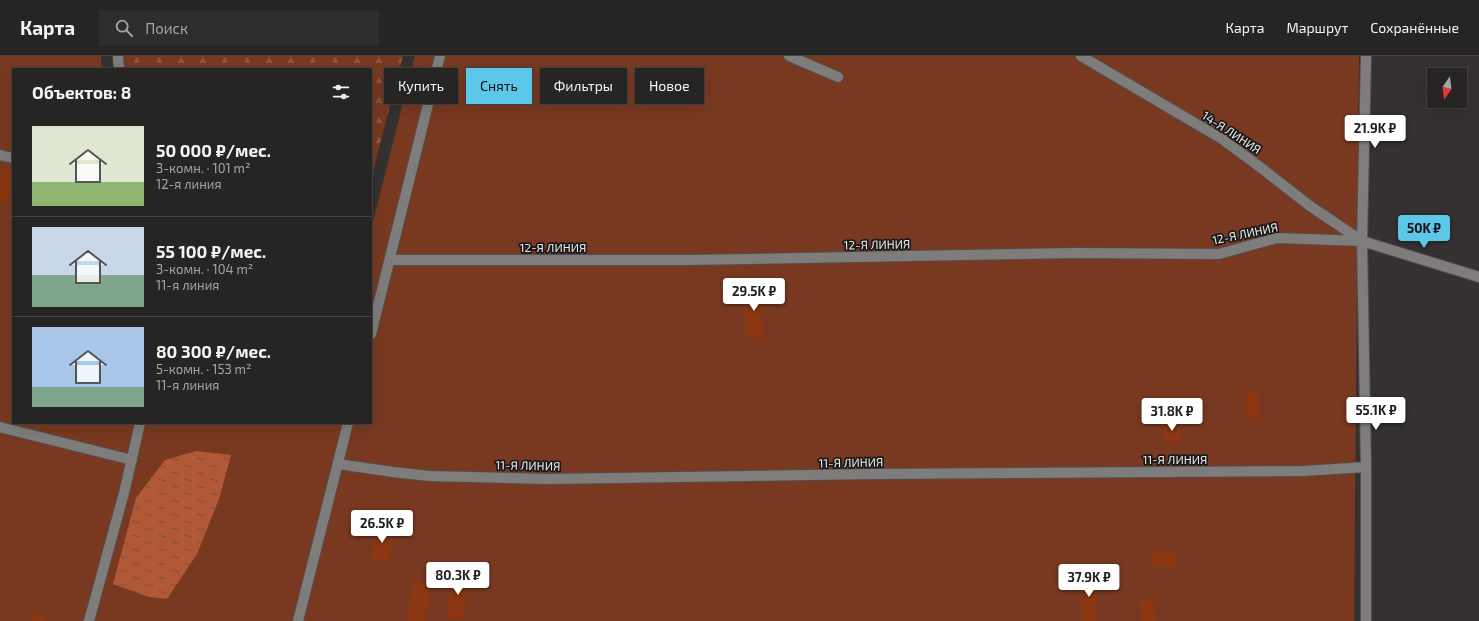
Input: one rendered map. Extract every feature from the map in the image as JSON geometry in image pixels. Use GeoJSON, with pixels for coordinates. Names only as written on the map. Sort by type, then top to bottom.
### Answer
{"type":"FeatureCollection","features":[{"type":"Feature","properties":{"kind":"street"},"geometry":{"type":"LineString","coordinates":[[118,56],[119,68]]}},
{"type":"Feature","properties":{"kind":"street"},"geometry":{"type":"LineString","coordinates":[[372,330],[440,56]]}},
{"type":"Feature","properties":{"kind":"street"},"geometry":{"type":"LineString","coordinates":[[789,56],[838,77]]}},
{"type":"Feature","properties":{"kind":"street","name":"14-Я ЛИНИЯ"},"geometry":{"type":"LineString","coordinates":[[1081,56],[1222,139],[1310,206],[1362,241]]}},
{"type":"Feature","properties":{"kind":"street"},"geometry":{"type":"LineString","coordinates":[[1366,56],[1362,241],[1366,467],[1366,621]]}},
{"type":"Feature","properties":{"kind":"street"},"geometry":{"type":"LineString","coordinates":[[0,155],[12,158]]}},
{"type":"Feature","properties":{"kind":"street","name":"12-Я ЛИНИЯ"},"geometry":{"type":"LineString","coordinates":[[390,260],[688,260],[1075,253],[1219,254],[1277,238],[1362,241]]}},
{"type":"Feature","properties":{"kind":"street"},"geometry":{"type":"LineString","coordinates":[[1362,241],[1479,277]]}},
{"type":"Feature","properties":{"kind":"street"},"geometry":{"type":"LineString","coordinates":[[89,621],[125,489],[140,424]]}},
{"type":"Feature","properties":{"kind":"street"},"geometry":{"type":"LineString","coordinates":[[298,621],[348,424]]}},
{"type":"Feature","properties":{"kind":"street"},"geometry":{"type":"LineString","coordinates":[[0,427],[132,460]]}},
{"type":"Feature","properties":{"kind":"street","name":"11-Я ЛИНИЯ"},"geometry":{"type":"LineString","coordinates":[[338,464],[429,476],[548,479],[882,474],[1303,471],[1366,467]]}},
{"type":"Feature","properties":{"kind":"green space"},"geometry":{"type":"Polygon","coordinates":[[[0,56],[101,56],[102,68],[12,68],[12,424],[372,424],[372,225],[403,104],[458,104],[458,68],[412,68],[415,56],[1359,56],[1354,621],[0,621],[0,56]]]}},
{"type":"Feature","properties":{"kind":"green space"},"geometry":{"type":"Polygon","coordinates":[[[121,56],[403,56],[400,68],[384,68],[384,104],[391,104],[372,175],[372,68],[124,68],[121,56]]]}},
{"type":"Feature","properties":{"kind":"water"},"geometry":{"type":"Polygon","coordinates":[[[196,451],[231,455],[219,499],[197,554],[167,599],[149,597],[113,584],[136,498],[165,460],[196,451]]]}},
{"type":"Feature","properties":{"kind":"building"},"geometry":{"type":"Polygon","coordinates":[[[1,167],[12,170],[12,184],[7,204],[0,202],[1,167]]]}},
{"type":"Feature","properties":{"kind":"building"},"geometry":{"type":"Polygon","coordinates":[[[762,285],[763,338],[746,338],[745,286],[762,285]]]}},
{"type":"Feature","properties":{"kind":"building"},"geometry":{"type":"Polygon","coordinates":[[[1259,392],[1259,418],[1246,418],[1245,393],[1259,392]]]}},
{"type":"Feature","properties":{"kind":"building"},"geometry":{"type":"Polygon","coordinates":[[[1164,421],[1180,421],[1180,443],[1164,442],[1164,421]]]}},
{"type":"Feature","properties":{"kind":"building"},"geometry":{"type":"Polygon","coordinates":[[[377,526],[394,529],[388,562],[371,559],[377,526]]]}},
{"type":"Feature","properties":{"kind":"building"},"geometry":{"type":"Polygon","coordinates":[[[1174,550],[1175,565],[1151,567],[1150,552],[1174,550]]]}},
{"type":"Feature","properties":{"kind":"building"},"geometry":{"type":"Polygon","coordinates":[[[452,572],[469,574],[463,620],[447,619],[452,572]]]}},
{"type":"Feature","properties":{"kind":"building"},"geometry":{"type":"Polygon","coordinates":[[[1096,574],[1096,621],[1082,621],[1082,575],[1096,574]]]}},
{"type":"Feature","properties":{"kind":"building"},"geometry":{"type":"Polygon","coordinates":[[[414,580],[432,583],[425,621],[406,620],[414,580]]]}},
{"type":"Feature","properties":{"kind":"building"},"geometry":{"type":"Polygon","coordinates":[[[1154,598],[1156,621],[1141,621],[1140,599],[1154,598]]]}},
{"type":"Feature","properties":{"kind":"building"},"geometry":{"type":"Polygon","coordinates":[[[32,612],[46,616],[45,621],[30,621],[32,612]]]}}]}
